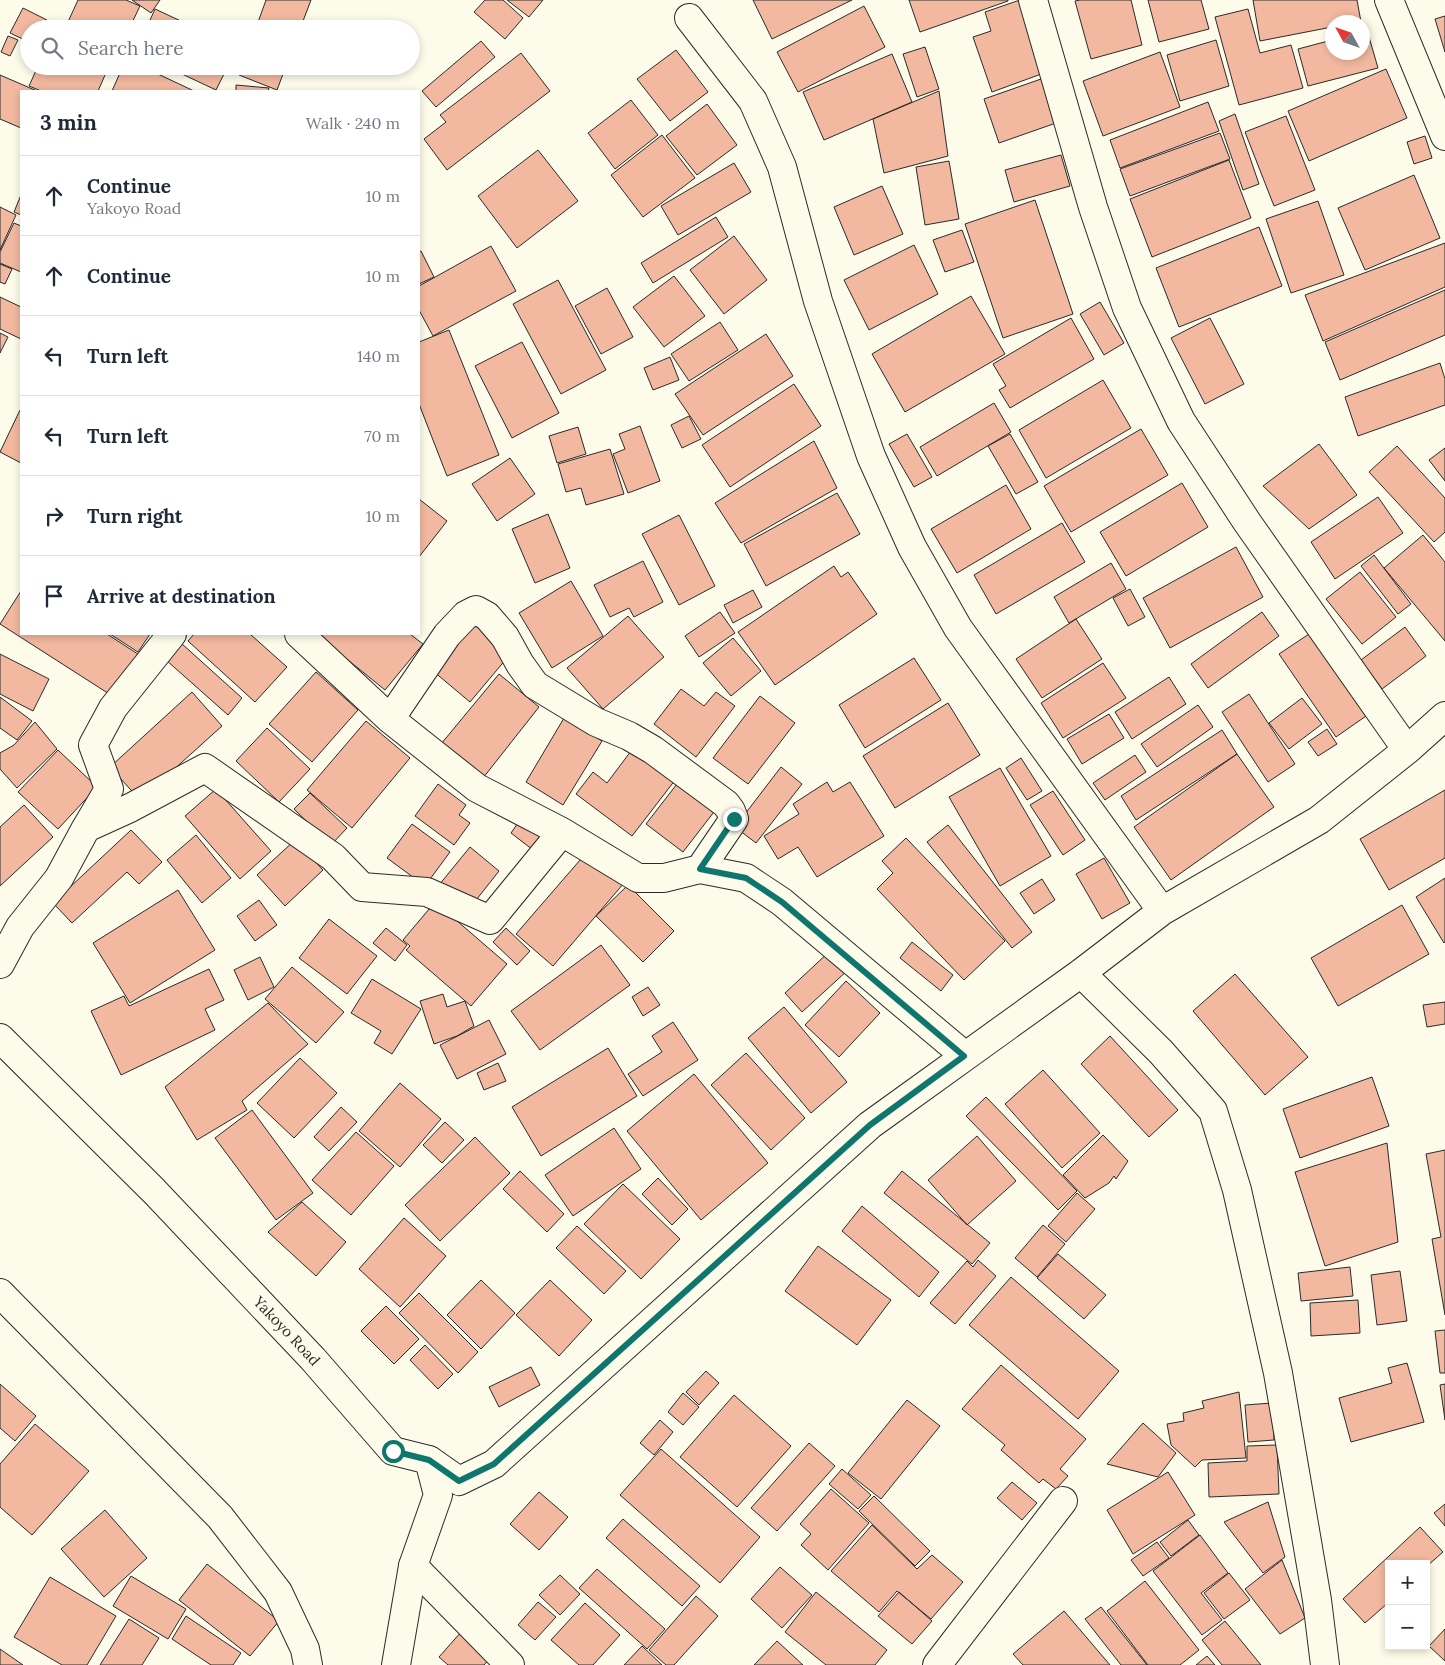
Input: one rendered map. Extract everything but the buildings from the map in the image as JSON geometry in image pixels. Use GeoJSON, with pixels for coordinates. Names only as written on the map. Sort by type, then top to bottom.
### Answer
{"type":"FeatureCollection","features":[{"type":"Feature","properties":{"kind":"street"},"geometry":{"type":"LineString","coordinates":[[1033,0],[1093,207],[1127,308],[1180,421],[1247,522],[1406,750]]}},
{"type":"Feature","properties":{"kind":"street"},"geometry":{"type":"LineString","coordinates":[[1389,0],[1445,136]]}},
{"type":"Feature","properties":{"kind":"street"},"geometry":{"type":"LineString","coordinates":[[689,18],[753,101],[782,167],[818,301],[871,456],[912,547],[958,628],[1162,910]]}},
{"type":"Feature","properties":{"kind":"street"},"geometry":{"type":"LineString","coordinates":[[390,719],[447,635],[466,615],[476,610],[487,616],[505,637],[520,664],[535,685],[596,722],[629,736],[653,750],[726,804],[734,819],[700,869]]}},
{"type":"Feature","properties":{"kind":"street"},"geometry":{"type":"LineString","coordinates":[[0,964],[20,927],[59,878],[109,789],[93,745],[113,708],[171,635]]}},
{"type":"Feature","properties":{"kind":"street"},"geometry":{"type":"LineString","coordinates":[[300,635],[390,719],[477,788],[562,832],[638,878],[664,878],[700,869],[746,878],[782,902],[964,1056]]}},
{"type":"Feature","properties":{"kind":"street"},"geometry":{"type":"LineString","coordinates":[[429,1460],[459,1481],[494,1464],[870,1125],[1080,973],[1162,910],[1319,820],[1445,716]]}},
{"type":"Feature","properties":{"kind":"street"},"geometry":{"type":"LineString","coordinates":[[86,828],[130,808],[205,768],[333,857],[362,887],[427,892],[490,920],[562,832]]}},
{"type":"Feature","properties":{"kind":"street"},"geometry":{"type":"LineString","coordinates":[[1080,973],[1161,1052],[1213,1111],[1237,1190],[1278,1373],[1317,1600],[1325,1665]]}},
{"type":"Feature","properties":{"kind":"street","name":"Yakoyo Road"},"geometry":{"type":"LineString","coordinates":[[0,1038],[154,1191],[313,1359],[393,1451],[429,1460]]}},
{"type":"Feature","properties":{"kind":"street"},"geometry":{"type":"LineString","coordinates":[[0,1293],[220,1517],[278,1592],[305,1649],[308,1665]]}},
{"type":"Feature","properties":{"kind":"street"},"geometry":{"type":"LineString","coordinates":[[396,1665],[413,1566],[438,1495],[429,1460]]}},
{"type":"Feature","properties":{"kind":"street"},"geometry":{"type":"LineString","coordinates":[[937,1665],[1063,1501]]}},
{"type":"Feature","properties":{"kind":"street"},"geometry":{"type":"LineString","coordinates":[[413,1566],[510,1665]]}},
{"type":"Feature","properties":{"kind":"route"},"geometry":{"type":"LineString","coordinates":[[393,1451],[429,1460],[459,1481],[494,1464],[870,1125],[964,1056],[782,902],[746,878],[700,869],[734,819]]}}]}
